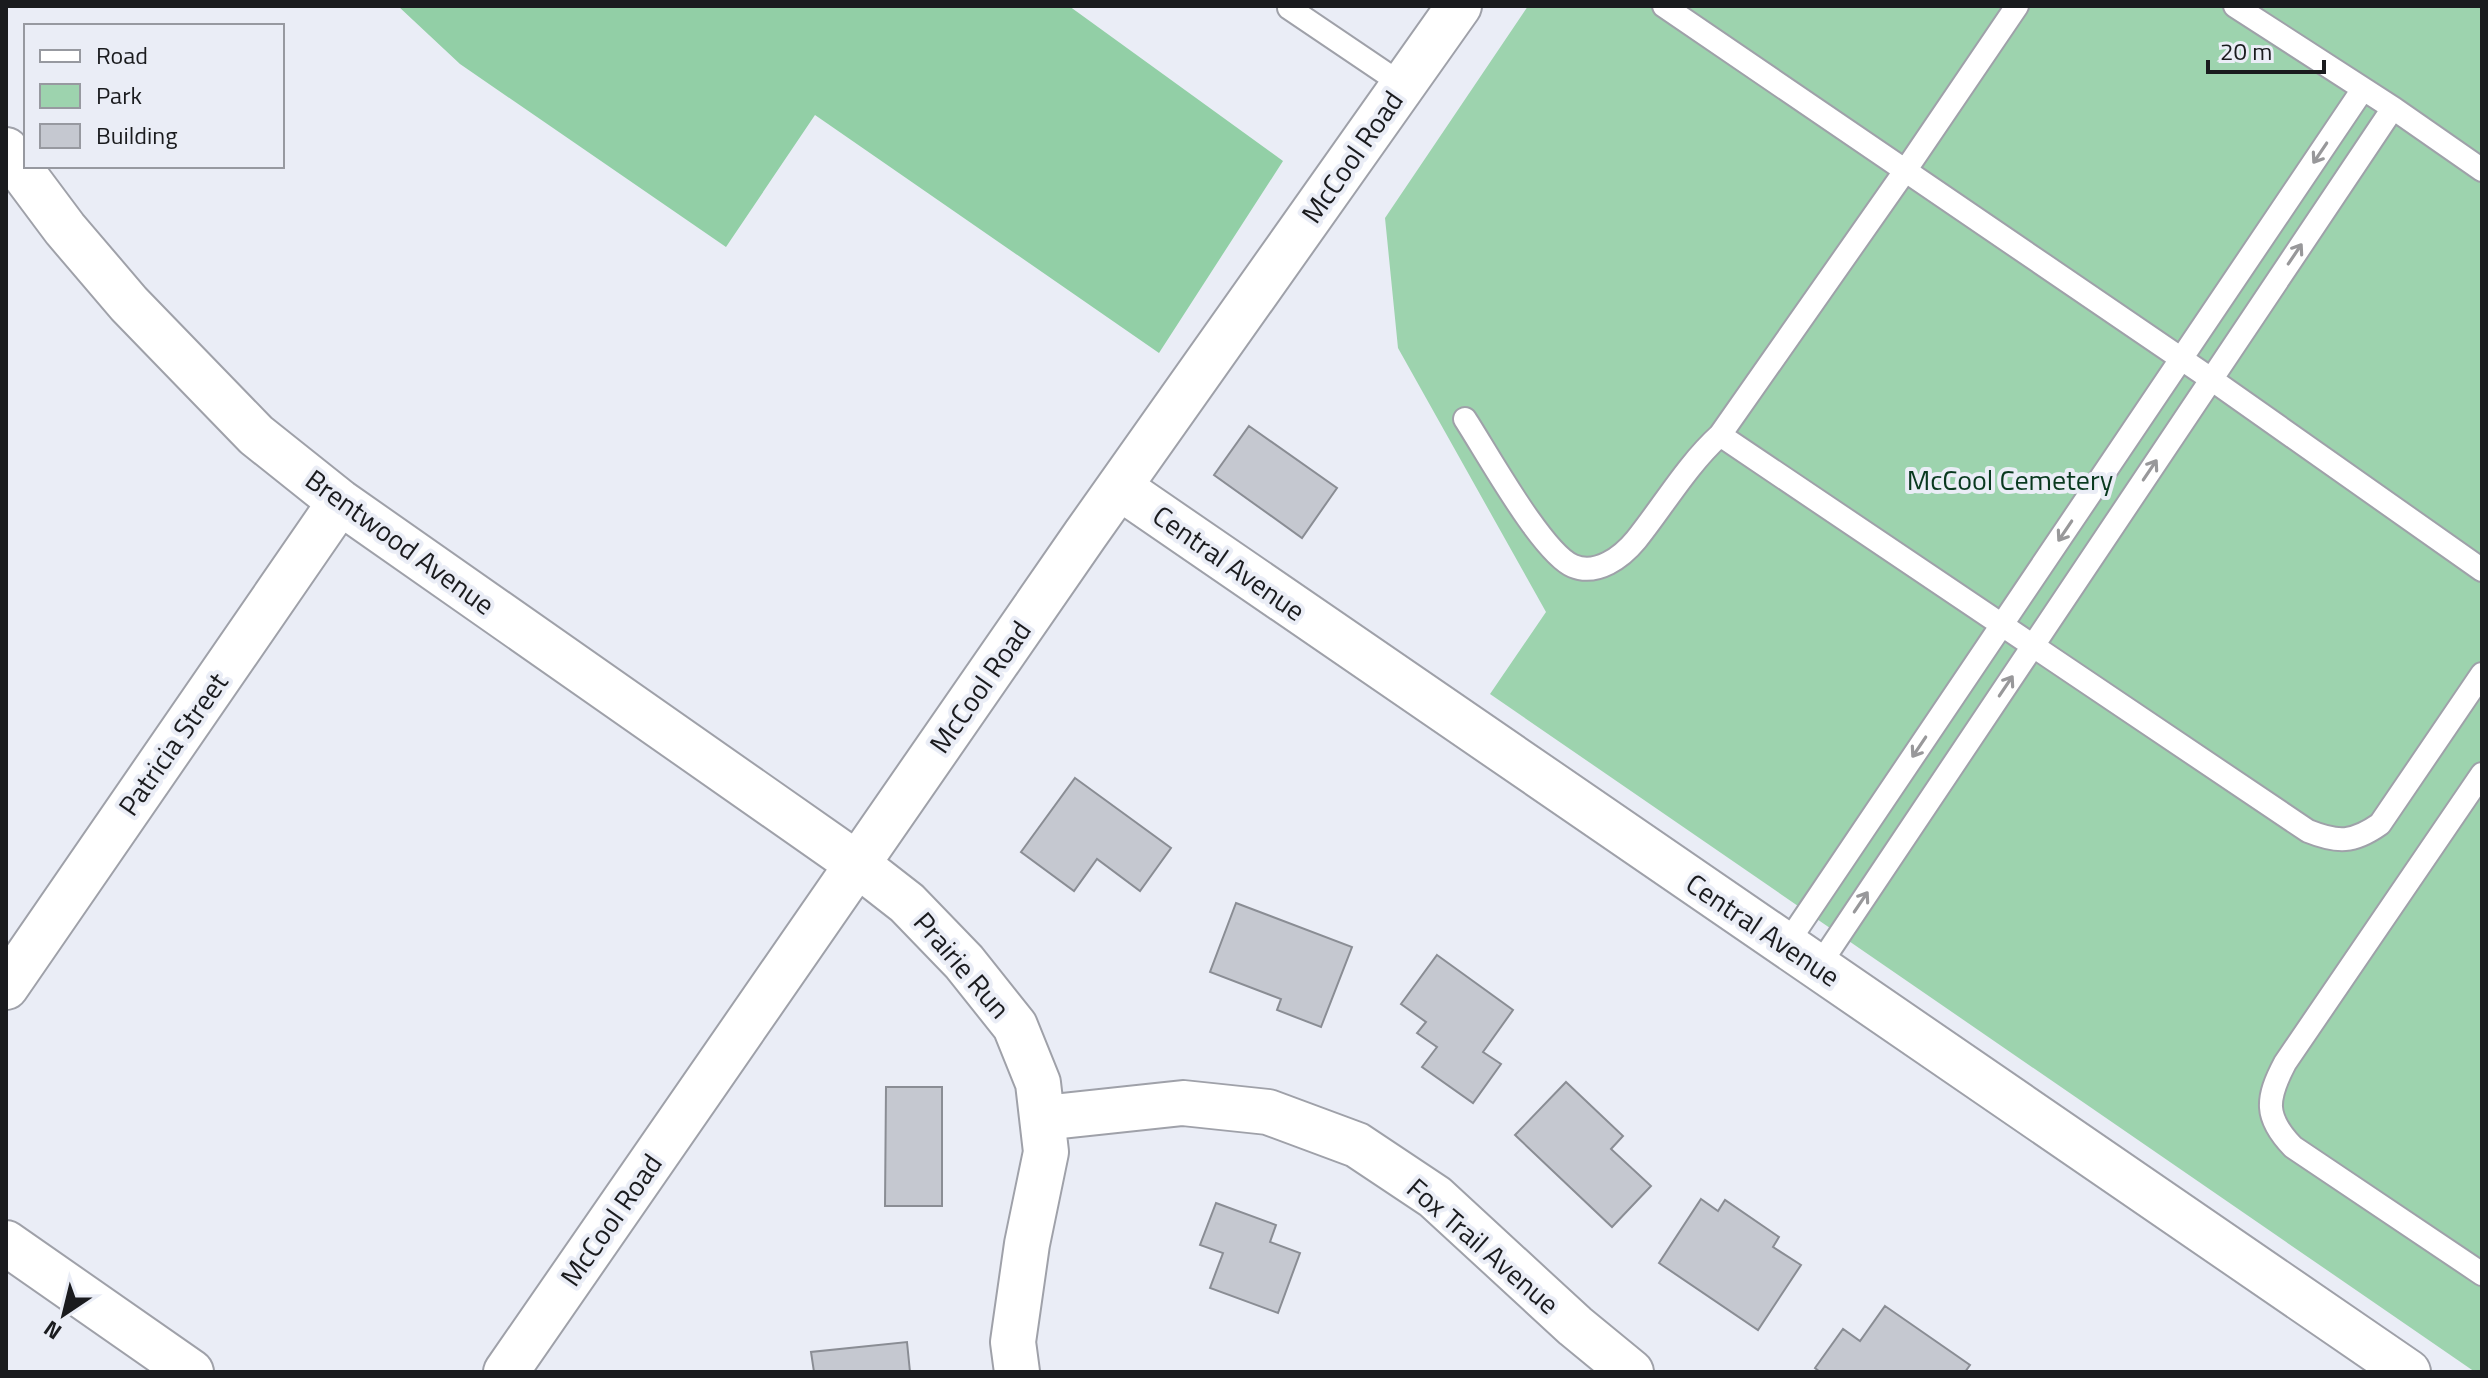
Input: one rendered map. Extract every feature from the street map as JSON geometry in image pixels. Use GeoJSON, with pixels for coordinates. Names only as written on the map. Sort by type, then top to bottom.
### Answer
{"type":"FeatureCollection","features":[{"type":"Feature","properties":{"kind":"street","name":"McCool Road"},"geometry":{"type":"LineString","coordinates":[[506,1372],[1119,487],[1459,6]]}},
{"type":"Feature","properties":{"kind":"street","name":"Brentwood Avenue"},"geometry":{"type":"LineString","coordinates":[[6,150],[65,229],[129,304],[256,435],[340,502],[857,864]]}},
{"type":"Feature","properties":{"kind":"street","name":"Central Avenue"},"geometry":{"type":"LineString","coordinates":[[1119,487],[2408,1372]]}},
{"type":"Feature","properties":{"kind":"street","name":"Patricia Street"},"geometry":{"type":"LineString","coordinates":[[6,987],[340,502]]}},
{"type":"Feature","properties":{"kind":"street","name":"Prairie Run"},"geometry":{"type":"LineString","coordinates":[[857,864],[907,903],[964,962],[1015,1026],[1038,1083],[1046,1152],[1027,1244],[1013,1342],[1017,1372]]}},
{"type":"Feature","properties":{"kind":"street","name":"Fox Trail Avenue"},"geometry":{"type":"LineString","coordinates":[[1043,1118],[1183,1103],[1268,1112],[1357,1145],[1435,1197],[1575,1326],[1631,1372]]}},
{"type":"Feature","properties":{"kind":"street"},"geometry":{"type":"LineString","coordinates":[[6,1243],[191,1372]]}},
{"type":"Feature","properties":{"kind":"lane"},"geometry":{"type":"LineString","coordinates":[[1291,6],[1289,8],[1403,85]]}},
{"type":"Feature","properties":{"kind":"lane"},"geometry":{"type":"LineString","coordinates":[[1664,6],[2211,379],[2482,570]]}},
{"type":"Feature","properties":{"kind":"lane"},"geometry":{"type":"LineString","coordinates":[[1465,419],[1541,537],[1559,556],[1573,566],[1585,569],[1601,567],[1616,559],[1634,542],[1700,454],[1720,435],[2017,6]]}},
{"type":"Feature","properties":{"kind":"lane"},"geometry":{"type":"LineString","coordinates":[[2235,6],[2393,108],[2482,170]]}},
{"type":"Feature","properties":{"kind":"lane"},"geometry":{"type":"LineString","coordinates":[[1802,956],[2002,624],[2363,89]]}},
{"type":"Feature","properties":{"kind":"lane"},"geometry":{"type":"LineString","coordinates":[[1802,956],[2033,645],[2393,108]]}},
{"type":"Feature","properties":{"kind":"lane"},"geometry":{"type":"LineString","coordinates":[[1720,435],[2308,831],[2330,840],[2349,840],[2380,824],[2482,674]]}},
{"type":"Feature","properties":{"kind":"lane"},"geometry":{"type":"LineString","coordinates":[[2482,774],[2285,1063],[2275,1083],[2271,1102],[2272,1118],[2279,1133],[2293,1147],[2482,1274]]}},
{"type":"Feature","properties":{"kind":"green space"},"geometry":{"type":"Polygon","coordinates":[[[398,6],[1069,6],[1283,161],[1159,353],[815,115],[726,247],[460,64],[398,6]]]}},
{"type":"Feature","properties":{"kind":"green space","name":"McCool Cemetery"},"geometry":{"type":"Polygon","coordinates":[[[1528,6],[2482,6],[2482,1372],[2475,1372],[1490,694],[1546,612],[1398,348],[1385,218],[1528,6]]]}},
{"type":"Feature","properties":{"kind":"building"},"geometry":{"type":"Polygon","coordinates":[[[1249,426],[1337,488],[1302,538],[1214,475],[1249,426]]]}},
{"type":"Feature","properties":{"kind":"building"},"geometry":{"type":"Polygon","coordinates":[[[1075,778],[1171,848],[1140,891],[1097,859],[1074,891],[1021,852],[1075,778]]]}},
{"type":"Feature","properties":{"kind":"building"},"geometry":{"type":"Polygon","coordinates":[[[1236,903],[1352,947],[1321,1027],[1277,1010],[1281,999],[1210,972],[1236,903]]]}},
{"type":"Feature","properties":{"kind":"building"},"geometry":{"type":"Polygon","coordinates":[[[1437,955],[1513,1010],[1483,1052],[1501,1064],[1473,1103],[1422,1067],[1437,1047],[1417,1033],[1426,1022],[1401,1004],[1437,955]]]}},
{"type":"Feature","properties":{"kind":"building"},"geometry":{"type":"Polygon","coordinates":[[[1566,1082],[1623,1136],[1611,1149],[1651,1186],[1612,1227],[1515,1135],[1566,1082]]]}},
{"type":"Feature","properties":{"kind":"building"},"geometry":{"type":"Polygon","coordinates":[[[886,1087],[942,1087],[942,1206],[885,1206],[886,1087]]]}},
{"type":"Feature","properties":{"kind":"building"},"geometry":{"type":"Polygon","coordinates":[[[1701,1199],[1718,1211],[1725,1200],[1779,1237],[1773,1247],[1801,1265],[1758,1330],[1659,1263],[1701,1199]]]}},
{"type":"Feature","properties":{"kind":"building"},"geometry":{"type":"Polygon","coordinates":[[[1216,1203],[1276,1225],[1270,1242],[1300,1253],[1278,1313],[1210,1288],[1223,1253],[1200,1245],[1216,1203]]]}},
{"type":"Feature","properties":{"kind":"building"},"geometry":{"type":"Polygon","coordinates":[[[1885,1306],[1970,1365],[1965,1372],[1820,1372],[1815,1368],[1843,1329],[1860,1341],[1885,1306]]]}},
{"type":"Feature","properties":{"kind":"building"},"geometry":{"type":"Polygon","coordinates":[[[907,1342],[910,1372],[814,1372],[811,1352],[907,1342]]]}}]}
